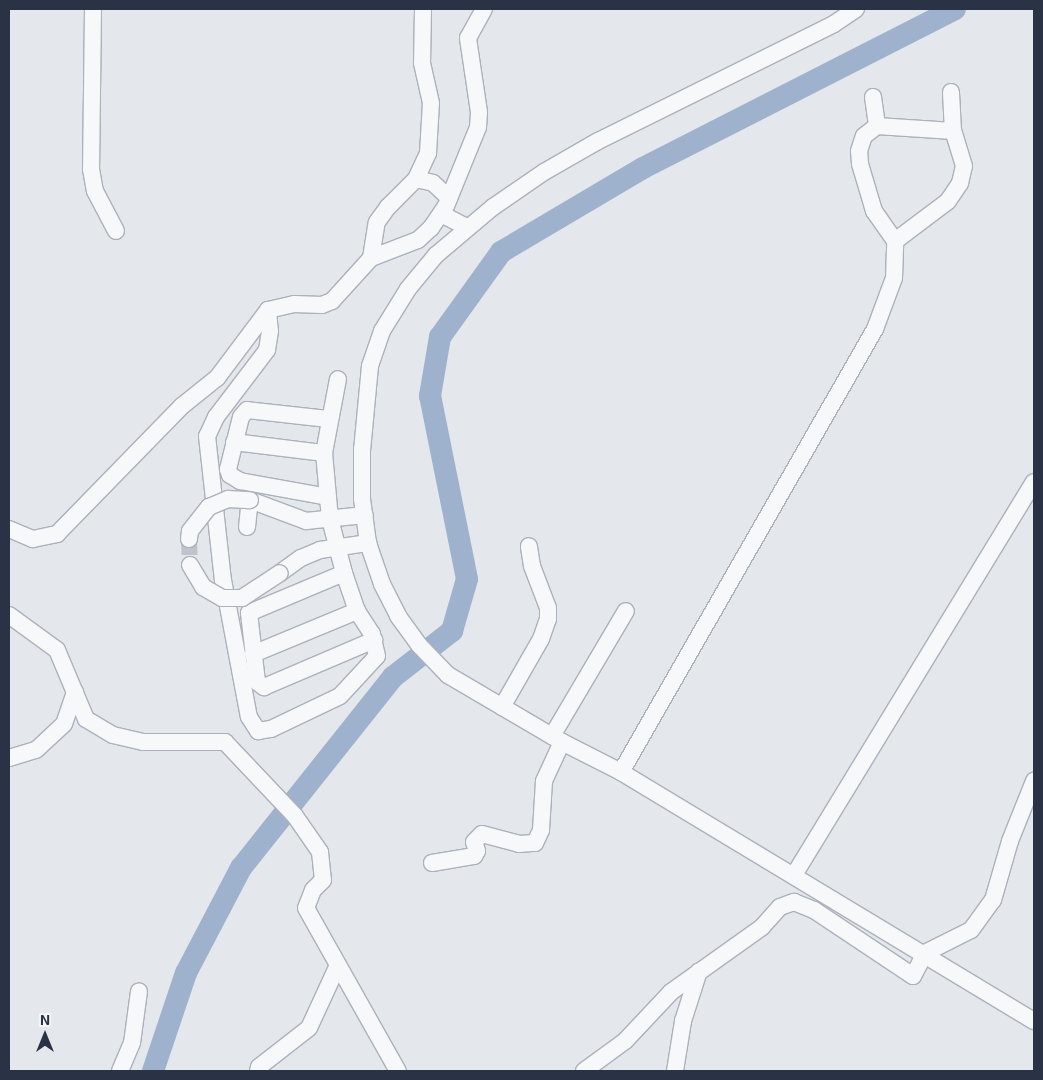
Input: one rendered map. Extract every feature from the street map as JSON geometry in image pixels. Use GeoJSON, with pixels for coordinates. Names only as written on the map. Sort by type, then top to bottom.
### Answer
{"type":"FeatureCollection","features":[{"type":"Feature","properties":{"kind":"street"},"geometry":{"type":"LineString","coordinates":[[93,9],[91,169],[99,200],[116,230]]}},
{"type":"Feature","properties":{"kind":"street"},"geometry":{"type":"LineString","coordinates":[[371,258],[374,229],[388,207],[416,179],[428,153],[430,103],[422,63],[423,9]]}},
{"type":"Feature","properties":{"kind":"street"},"geometry":{"type":"LineString","coordinates":[[9,529],[33,539],[57,534],[182,406],[217,378],[268,310],[294,304],[322,305],[332,301],[371,258],[418,240],[441,214],[478,127],[479,112],[468,38],[484,9]]}},
{"type":"Feature","properties":{"kind":"street"},"geometry":{"type":"LineString","coordinates":[[856,9],[834,24],[598,141],[544,172],[468,226],[420,273],[382,331],[370,366],[362,450],[368,543],[382,584],[418,645],[448,674],[557,739],[621,772],[926,953],[1034,1021]]}},
{"type":"Feature","properties":{"kind":"street"},"geometry":{"type":"LineString","coordinates":[[894,241],[948,200],[960,183],[964,166],[953,131],[951,92]]}},
{"type":"Feature","properties":{"kind":"street"},"geometry":{"type":"LineString","coordinates":[[873,96],[877,126]]}},
{"type":"Feature","properties":{"kind":"street"},"geometry":{"type":"LineString","coordinates":[[621,772],[875,330],[894,278],[894,241],[874,211],[860,164],[859,150],[864,136],[877,126],[953,131]]}},
{"type":"Feature","properties":{"kind":"street"},"geometry":{"type":"LineString","coordinates":[[416,179],[433,183],[449,198]]}},
{"type":"Feature","properties":{"kind":"street"},"geometry":{"type":"LineString","coordinates":[[441,214],[468,226]]}},
{"type":"Feature","properties":{"kind":"street"},"geometry":{"type":"LineString","coordinates":[[268,310],[270,331],[267,350],[216,417],[207,436],[223,580],[253,727],[258,731],[271,729],[340,696],[377,656],[374,640],[357,611],[335,548],[330,519],[324,453],[328,419],[338,379]]}},
{"type":"Feature","properties":{"kind":"street"},"geometry":{"type":"LineString","coordinates":[[328,419],[251,409],[242,418],[228,469],[234,479],[328,498]]}},
{"type":"Feature","properties":{"kind":"street"},"geometry":{"type":"LineString","coordinates":[[234,442],[324,453]]}},
{"type":"Feature","properties":{"kind":"street"},"geometry":{"type":"LineString","coordinates":[[794,875],[1034,482]]}},
{"type":"Feature","properties":{"kind":"street"},"geometry":{"type":"LineString","coordinates":[[189,539],[190,531],[210,507],[228,499],[250,500],[306,521],[365,515]]}},
{"type":"Feature","properties":{"kind":"street"},"geometry":{"type":"LineString","coordinates":[[248,527],[250,500]]}},
{"type":"Feature","properties":{"kind":"street"},"geometry":{"type":"LineString","coordinates":[[190,565],[203,587],[222,598],[242,598],[301,558],[335,548],[368,543]]}},
{"type":"Feature","properties":{"kind":"street"},"geometry":{"type":"LineString","coordinates":[[502,707],[541,640],[548,619],[548,608],[532,566],[529,546]]}},
{"type":"Feature","properties":{"kind":"street"},"geometry":{"type":"LineString","coordinates":[[344,573],[249,613],[257,682],[264,687],[374,640]]}},
{"type":"Feature","properties":{"kind":"street"},"geometry":{"type":"LineString","coordinates":[[253,654],[357,611]]}},
{"type":"Feature","properties":{"kind":"street"},"geometry":{"type":"LineString","coordinates":[[432,863],[474,856],[477,851],[474,842],[482,834],[520,844],[535,843],[541,830],[544,781],[557,739],[626,611]]}},
{"type":"Feature","properties":{"kind":"street"},"geometry":{"type":"LineString","coordinates":[[9,615],[57,650],[86,719],[114,735],[143,742],[224,742],[260,783],[294,816],[320,852],[323,880],[314,890],[306,908],[398,1071]]}},
{"type":"Feature","properties":{"kind":"street"},"geometry":{"type":"LineString","coordinates":[[9,758],[36,750],[64,724],[75,692]]}},
{"type":"Feature","properties":{"kind":"street"},"geometry":{"type":"LineString","coordinates":[[584,1071],[625,1041],[671,992],[762,927],[780,907],[794,902],[814,910],[913,976],[926,953],[971,930],[992,900],[1010,841],[1034,781]]}},
{"type":"Feature","properties":{"kind":"street"},"geometry":{"type":"LineString","coordinates":[[258,1071],[259,1067],[308,1028],[338,965]]}},
{"type":"Feature","properties":{"kind":"street"},"geometry":{"type":"LineString","coordinates":[[675,1071],[683,1022],[699,971]]}},
{"type":"Feature","properties":{"kind":"street"},"geometry":{"type":"LineString","coordinates":[[120,1071],[132,1042],[139,992]]}},
{"type":"Feature","properties":{"kind":"waterway"},"geometry":{"type":"LineString","coordinates":[[153,1071],[186,973],[241,868],[393,677],[452,631],[467,579],[430,396],[440,337],[501,252],[643,168],[955,9]]}},
{"type":"Feature","properties":{"kind":"tunnel"},"geometry":{"type":"LineString","coordinates":[[189,539],[190,565]]}}]}
